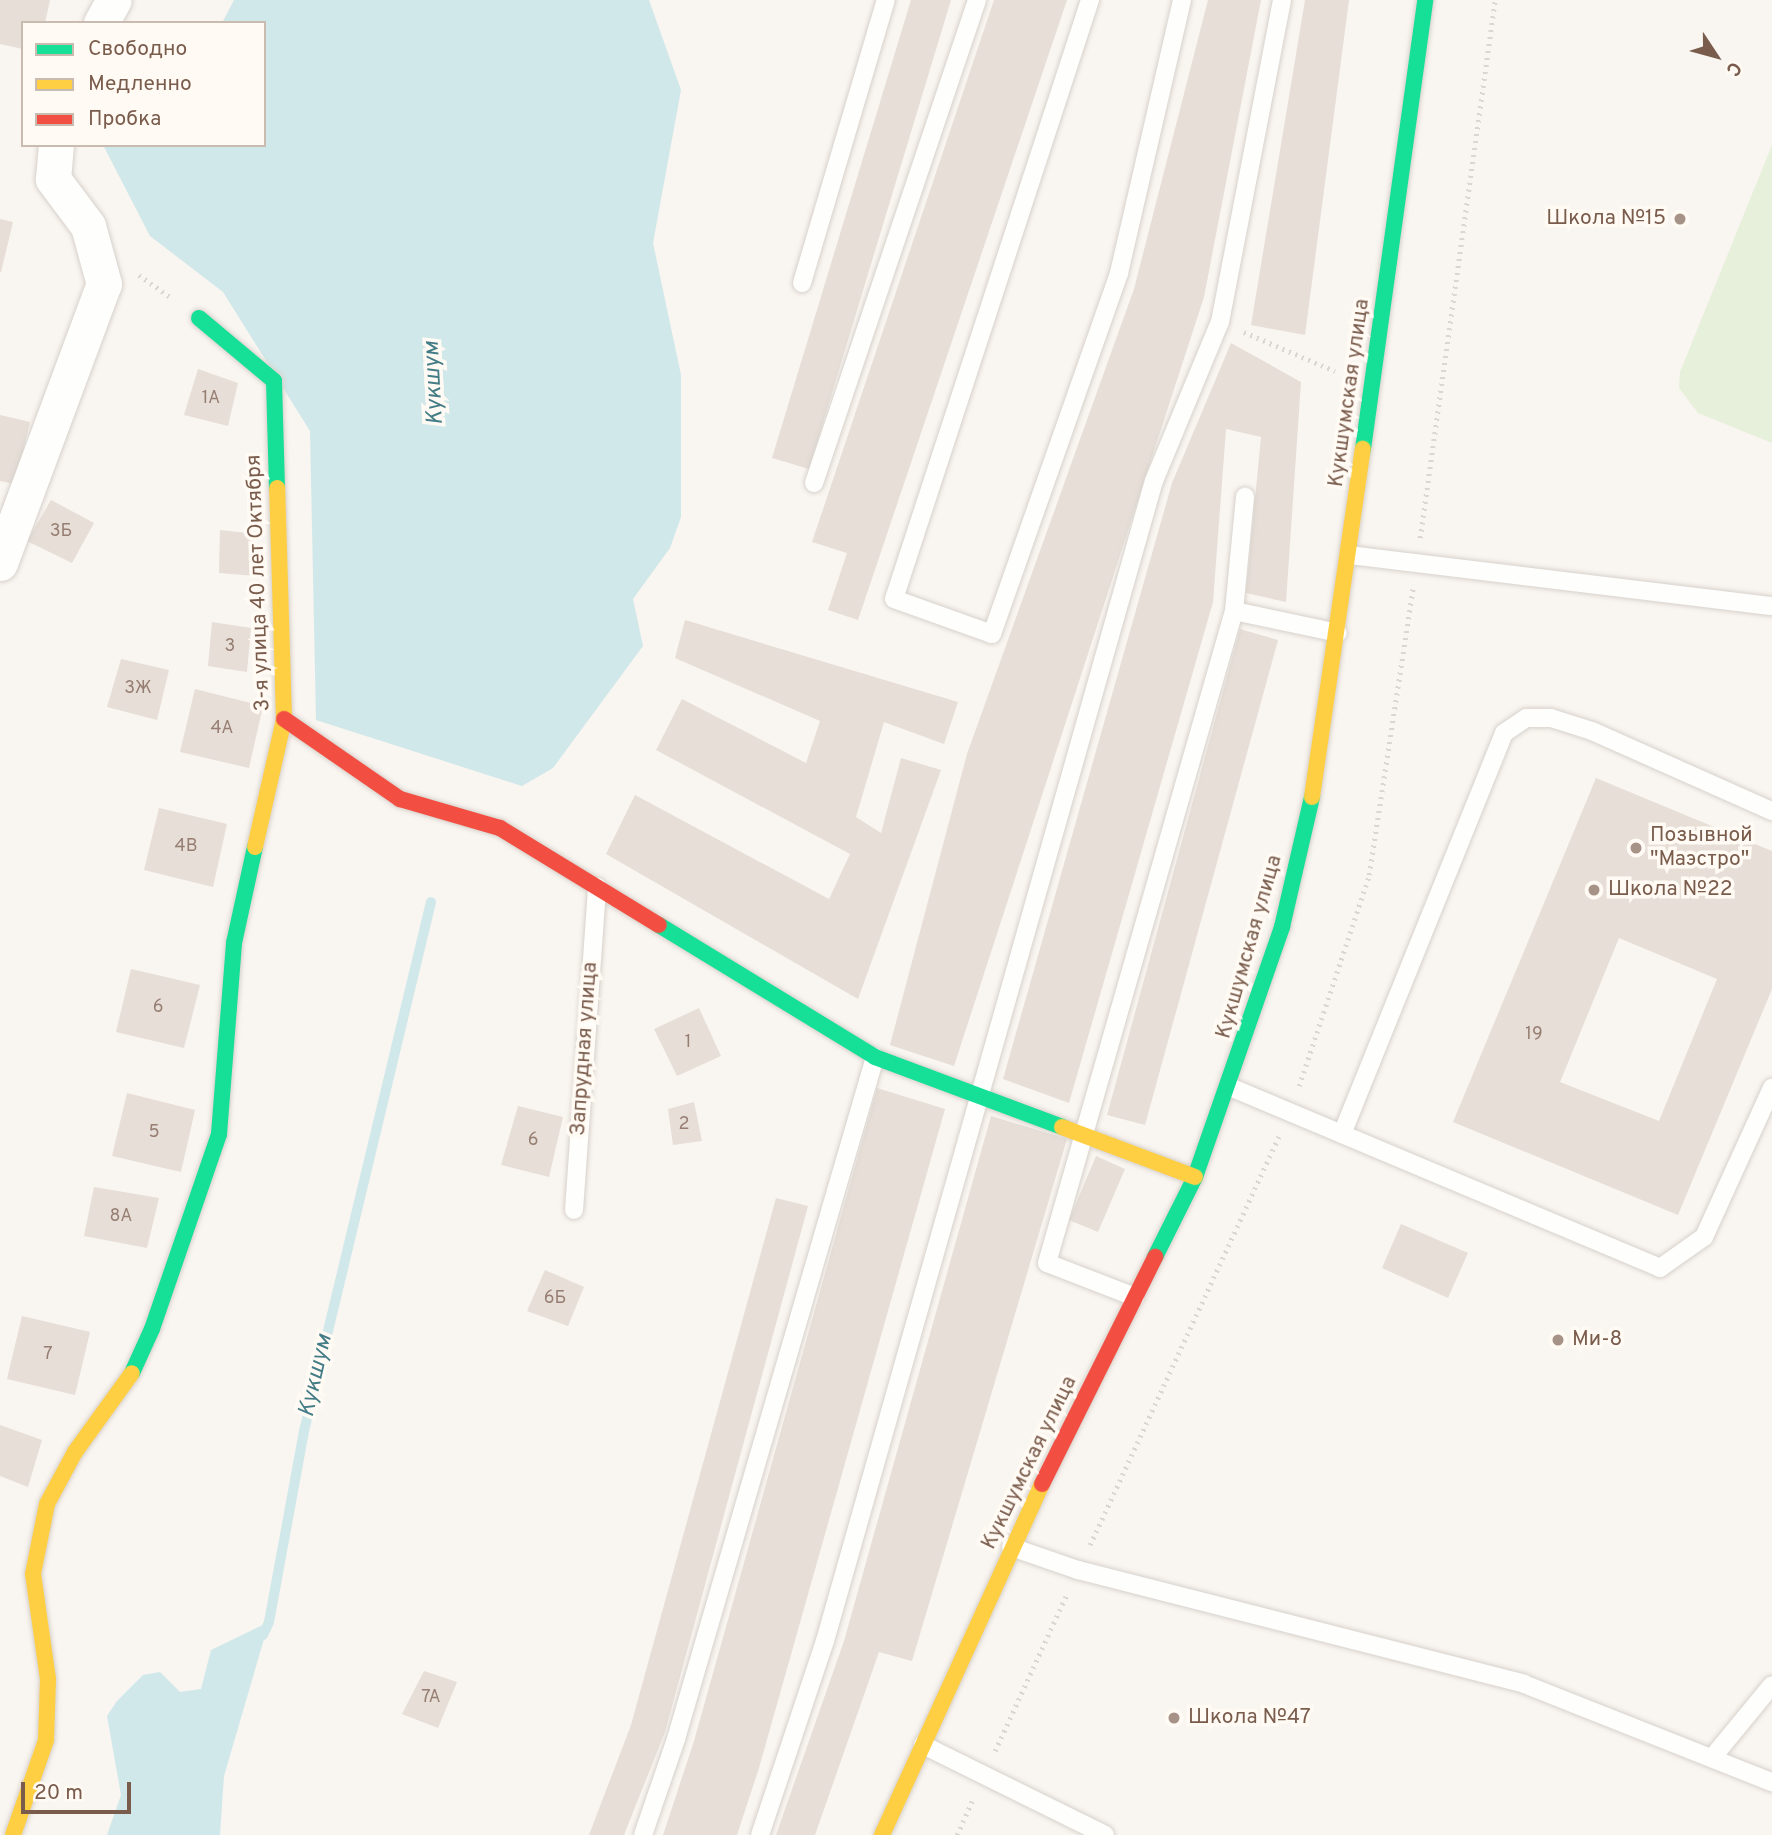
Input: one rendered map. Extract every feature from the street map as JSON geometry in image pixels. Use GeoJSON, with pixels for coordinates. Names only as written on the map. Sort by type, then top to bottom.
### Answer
{"type":"FeatureCollection","features":[{"type":"Feature","properties":{"kind":"street"},"geometry":{"type":"LineString","coordinates":[[102,21],[114,0]]}},
{"type":"Feature","properties":{"kind":"street","name":"Кукшумская улица"},"geometry":{"type":"LineString","coordinates":[[881,1835],[1011,1547],[1195,1177],[1230,1087],[1282,927],[1319,768],[1425,0]]}},
{"type":"Feature","properties":{"kind":"street"},"geometry":{"type":"LineString","coordinates":[[0,564],[104,284],[88,226],[53,179],[56,147]]}},
{"type":"Feature","properties":{"kind":"street","name":"3-я улица 40 лет Октября"},"geometry":{"type":"LineString","coordinates":[[13,1835],[46,1740],[48,1679],[33,1574],[47,1504],[75,1452],[129,1380],[152,1329],[219,1134],[234,943],[284,719],[274,381],[199,317]]}},
{"type":"Feature","properties":{"kind":"street"},"geometry":{"type":"LineString","coordinates":[[284,719],[400,799],[500,828],[875,1057],[1195,1177]]}},
{"type":"Feature","properties":{"kind":"lane"},"geometry":{"type":"LineString","coordinates":[[802,283],[887,0]]}},
{"type":"Feature","properties":{"kind":"lane"},"geometry":{"type":"LineString","coordinates":[[814,483],[978,0]]}},
{"type":"Feature","properties":{"kind":"lane"},"geometry":{"type":"LineString","coordinates":[[1090,0],[894,598],[992,634],[1119,273],[1182,0]]}},
{"type":"Feature","properties":{"kind":"lane"},"geometry":{"type":"LineString","coordinates":[[760,1835],[825,1641],[1154,481],[1220,322],[1283,0]]}},
{"type":"Feature","properties":{"kind":"lane"},"geometry":{"type":"LineString","coordinates":[[1135,1297],[1046,1263],[1234,611],[1245,497]]}},
{"type":"Feature","properties":{"kind":"lane"},"geometry":{"type":"LineString","coordinates":[[1349,555],[1772,606]]}},
{"type":"Feature","properties":{"kind":"lane"},"geometry":{"type":"LineString","coordinates":[[1234,611],[1338,633]]}},
{"type":"Feature","properties":{"kind":"lane"},"geometry":{"type":"LineString","coordinates":[[1342,1134],[1504,733],[1526,718],[1551,718],[1592,731],[1772,811]]}},
{"type":"Feature","properties":{"kind":"lane","name":"Запрудная улица"},"geometry":{"type":"LineString","coordinates":[[574,1210],[597,887]]}},
{"type":"Feature","properties":{"kind":"lane"},"geometry":{"type":"LineString","coordinates":[[643,1835],[680,1725],[875,1057]]}},
{"type":"Feature","properties":{"kind":"lane"},"geometry":{"type":"LineString","coordinates":[[1230,1087],[1660,1268],[1704,1237],[1772,1088]]}},
{"type":"Feature","properties":{"kind":"lane"},"geometry":{"type":"LineString","coordinates":[[1011,1547],[1078,1570],[1524,1684],[1772,1782]]}},
{"type":"Feature","properties":{"kind":"lane"},"geometry":{"type":"LineString","coordinates":[[1712,1758],[1772,1685]]}},
{"type":"Feature","properties":{"kind":"lane"},"geometry":{"type":"LineString","coordinates":[[923,1745],[1105,1835]]}},
{"type":"Feature","properties":{"kind":"path"},"geometry":{"type":"LineString","coordinates":[[1220,322],[1372,387]]}},
{"type":"Feature","properties":{"kind":"green space"},"geometry":{"type":"Polygon","coordinates":[[[1772,145],[1772,443],[1698,413],[1679,388],[1680,372],[1772,145]]]}},
{"type":"Feature","properties":{"kind":"water"},"geometry":{"type":"Polygon","coordinates":[[[234,0],[649,0],[681,90],[653,243],[681,375],[681,517],[670,548],[633,599],[643,646],[553,768],[522,786],[316,720],[310,431],[223,292],[150,236],[104,147],[266,147],[266,21],[223,21],[234,0]]]}},
{"type":"Feature","properties":{"kind":"water"},"geometry":{"type":"Polygon","coordinates":[[[269,1622],[224,1776],[220,1835],[107,1835],[121,1795],[107,1716],[117,1701],[143,1675],[160,1672],[180,1692],[201,1689],[211,1650],[269,1622]]]}},
{"type":"Feature","properties":{"kind":"building"},"geometry":{"type":"Polygon","coordinates":[[[0,0],[50,0],[45,21],[21,21],[21,49],[0,44],[0,0]]]}},
{"type":"Feature","properties":{"kind":"building"},"geometry":{"type":"Polygon","coordinates":[[[911,0],[951,0],[809,469],[772,458],[911,0]]]}},
{"type":"Feature","properties":{"kind":"building"},"geometry":{"type":"Polygon","coordinates":[[[994,0],[1067,0],[858,620],[828,610],[847,553],[812,542],[994,0]]]}},
{"type":"Feature","properties":{"kind":"building"},"geometry":{"type":"Polygon","coordinates":[[[1208,0],[1261,0],[1204,297],[954,1066],[890,1045],[967,754],[1134,289],[1208,0]]]}},
{"type":"Feature","properties":{"kind":"building"},"geometry":{"type":"Polygon","coordinates":[[[1305,0],[1349,0],[1305,335],[1251,325],[1305,0]]]}},
{"type":"Feature","properties":{"kind":"building"},"geometry":{"type":"Polygon","coordinates":[[[0,219],[13,222],[1,272],[0,272],[0,219]]]}},
{"type":"Feature","properties":{"kind":"building"},"geometry":{"type":"Polygon","coordinates":[[[1231,343],[1301,382],[1286,602],[1246,593],[1261,437],[1226,429],[1213,602],[1069,1103],[1003,1079],[1172,483],[1231,343]]]}},
{"type":"Feature","properties":{"kind":"building"},"geometry":{"type":"Polygon","coordinates":[[[198,369],[238,383],[228,426],[184,415],[198,369]]]}},
{"type":"Feature","properties":{"kind":"building"},"geometry":{"type":"Polygon","coordinates":[[[0,415],[30,422],[15,484],[0,481],[0,415]]]}},
{"type":"Feature","properties":{"kind":"building"},"geometry":{"type":"Polygon","coordinates":[[[51,500],[94,523],[72,563],[27,541],[51,500]]]}},
{"type":"Feature","properties":{"kind":"building"},"geometry":{"type":"Polygon","coordinates":[[[220,530],[257,534],[256,576],[219,573],[220,530]]]}},
{"type":"Feature","properties":{"kind":"building"},"geometry":{"type":"Polygon","coordinates":[[[685,620],[958,702],[944,744],[884,722],[856,817],[881,833],[901,758],[941,770],[858,999],[606,854],[635,795],[829,899],[850,854],[656,750],[682,699],[806,763],[820,721],[675,658],[685,620]]]}},
{"type":"Feature","properties":{"kind":"building"},"geometry":{"type":"Polygon","coordinates":[[[212,622],[251,628],[247,672],[208,666],[212,622]]]}},
{"type":"Feature","properties":{"kind":"building"},"geometry":{"type":"Polygon","coordinates":[[[1240,629],[1278,640],[1145,1125],[1107,1115],[1240,629]]]}},
{"type":"Feature","properties":{"kind":"building"},"geometry":{"type":"Polygon","coordinates":[[[121,659],[169,670],[157,720],[107,707],[121,659]]]}},
{"type":"Feature","properties":{"kind":"building"},"geometry":{"type":"Polygon","coordinates":[[[195,689],[263,706],[249,768],[180,752],[195,689]]]}},
{"type":"Feature","properties":{"kind":"building"},"geometry":{"type":"Polygon","coordinates":[[[1596,778],[1772,851],[1772,989],[1678,1215],[1453,1122],[1596,778]],[[1619,938],[1560,1082],[1659,1121],[1717,979],[1619,938]]]}},
{"type":"Feature","properties":{"kind":"building"},"geometry":{"type":"Polygon","coordinates":[[[159,808],[227,824],[213,887],[144,870],[159,808]]]}},
{"type":"Feature","properties":{"kind":"building"},"geometry":{"type":"Polygon","coordinates":[[[131,969],[200,985],[184,1048],[116,1032],[131,969]]]}},
{"type":"Feature","properties":{"kind":"building"},"geometry":{"type":"Polygon","coordinates":[[[699,1008],[721,1056],[677,1076],[654,1029],[699,1008]]]}},
{"type":"Feature","properties":{"kind":"building"},"geometry":{"type":"Polygon","coordinates":[[[877,1088],[945,1109],[759,1768],[737,1835],[663,1835],[694,1741],[877,1088]]]}},
{"type":"Feature","properties":{"kind":"building"},"geometry":{"type":"Polygon","coordinates":[[[127,1093],[195,1110],[181,1172],[112,1156],[127,1093]]]}},
{"type":"Feature","properties":{"kind":"building"},"geometry":{"type":"Polygon","coordinates":[[[694,1102],[702,1141],[673,1145],[668,1109],[694,1102]]]}},
{"type":"Feature","properties":{"kind":"building"},"geometry":{"type":"Polygon","coordinates":[[[518,1106],[563,1117],[549,1177],[501,1165],[518,1106]]]}},
{"type":"Feature","properties":{"kind":"building"},"geometry":{"type":"Polygon","coordinates":[[[991,1116],[1067,1139],[912,1661],[879,1652],[815,1835],[776,1835],[844,1641],[991,1116]]]}},
{"type":"Feature","properties":{"kind":"building"},"geometry":{"type":"Polygon","coordinates":[[[1096,1156],[1125,1169],[1098,1232],[1069,1220],[1096,1156]]]}},
{"type":"Feature","properties":{"kind":"building"},"geometry":{"type":"Polygon","coordinates":[[[94,1187],[159,1198],[147,1248],[84,1236],[94,1187]]]}},
{"type":"Feature","properties":{"kind":"building"},"geometry":{"type":"Polygon","coordinates":[[[776,1198],[808,1206],[665,1732],[624,1835],[589,1835],[631,1725],[776,1198]]]}},
{"type":"Feature","properties":{"kind":"building"},"geometry":{"type":"Polygon","coordinates":[[[1401,1224],[1468,1253],[1448,1298],[1382,1268],[1401,1224]]]}},
{"type":"Feature","properties":{"kind":"building"},"geometry":{"type":"Polygon","coordinates":[[[545,1270],[584,1287],[568,1326],[527,1311],[545,1270]]]}},
{"type":"Feature","properties":{"kind":"building"},"geometry":{"type":"Polygon","coordinates":[[[22,1316],[90,1332],[75,1395],[7,1379],[22,1316]]]}},
{"type":"Feature","properties":{"kind":"building"},"geometry":{"type":"Polygon","coordinates":[[[0,1425],[42,1440],[28,1487],[0,1476],[0,1425]]]}},
{"type":"Feature","properties":{"kind":"building"},"geometry":{"type":"Polygon","coordinates":[[[424,1671],[457,1682],[438,1728],[402,1714],[424,1671]]]}},
{"type":"Feature","properties":{"kind":"waterway","name":"Кукшум"},"geometry":{"type":"LineString","coordinates":[[263,1635],[269,1622],[304,1431],[431,902]]}},
{"type":"Feature","properties":{"kind":"traffic: fast"},"geometry":{"type":"LineString","coordinates":[[1363,449],[1425,0]]}},
{"type":"Feature","properties":{"kind":"traffic: fast"},"geometry":{"type":"LineString","coordinates":[[199,318],[274,381],[277,488]]}},
{"type":"Feature","properties":{"kind":"traffic: fast"},"geometry":{"type":"LineString","coordinates":[[1155,1257],[1195,1177],[1282,927],[1312,797]]}},
{"type":"Feature","properties":{"kind":"traffic: fast"},"geometry":{"type":"LineString","coordinates":[[132,1373],[152,1329],[219,1134],[234,943],[255,847]]}},
{"type":"Feature","properties":{"kind":"traffic: fast"},"geometry":{"type":"LineString","coordinates":[[659,925],[875,1057],[1062,1127]]}},
{"type":"Feature","properties":{"kind":"traffic: slow"},"geometry":{"type":"LineString","coordinates":[[1312,797],[1363,449]]}},
{"type":"Feature","properties":{"kind":"traffic: slow"},"geometry":{"type":"LineString","coordinates":[[255,847],[284,719],[277,488]]}},
{"type":"Feature","properties":{"kind":"traffic: slow"},"geometry":{"type":"LineString","coordinates":[[1062,1127],[1195,1177]]}},
{"type":"Feature","properties":{"kind":"traffic: slow"},"geometry":{"type":"LineString","coordinates":[[13,1835],[46,1740],[48,1679],[33,1574],[47,1504],[75,1452],[132,1373]]}},
{"type":"Feature","properties":{"kind":"traffic: slow"},"geometry":{"type":"LineString","coordinates":[[882,1835],[1042,1484]]}},
{"type":"Feature","properties":{"kind":"traffic: jam"},"geometry":{"type":"LineString","coordinates":[[284,719],[400,799],[500,828],[659,925]]}},
{"type":"Feature","properties":{"kind":"traffic: jam"},"geometry":{"type":"LineString","coordinates":[[1042,1484],[1155,1257]]}},
{"type":"Feature","properties":{"kind":"place","name":"Школа №15"},"geometry":{"type":"Point","coordinates":[1680,219]}},
{"type":"Feature","properties":{"kind":"place","name":"Позывной \"Маэстро\""},"geometry":{"type":"Point","coordinates":[1636,848]}},
{"type":"Feature","properties":{"kind":"place","name":"Школа №22"},"geometry":{"type":"Point","coordinates":[1594,890]}},
{"type":"Feature","properties":{"kind":"place","name":"Ми-8"},"geometry":{"type":"Point","coordinates":[1558,1340]}},
{"type":"Feature","properties":{"kind":"place","name":"Школа №47"},"geometry":{"type":"Point","coordinates":[1174,1718]}}]}
